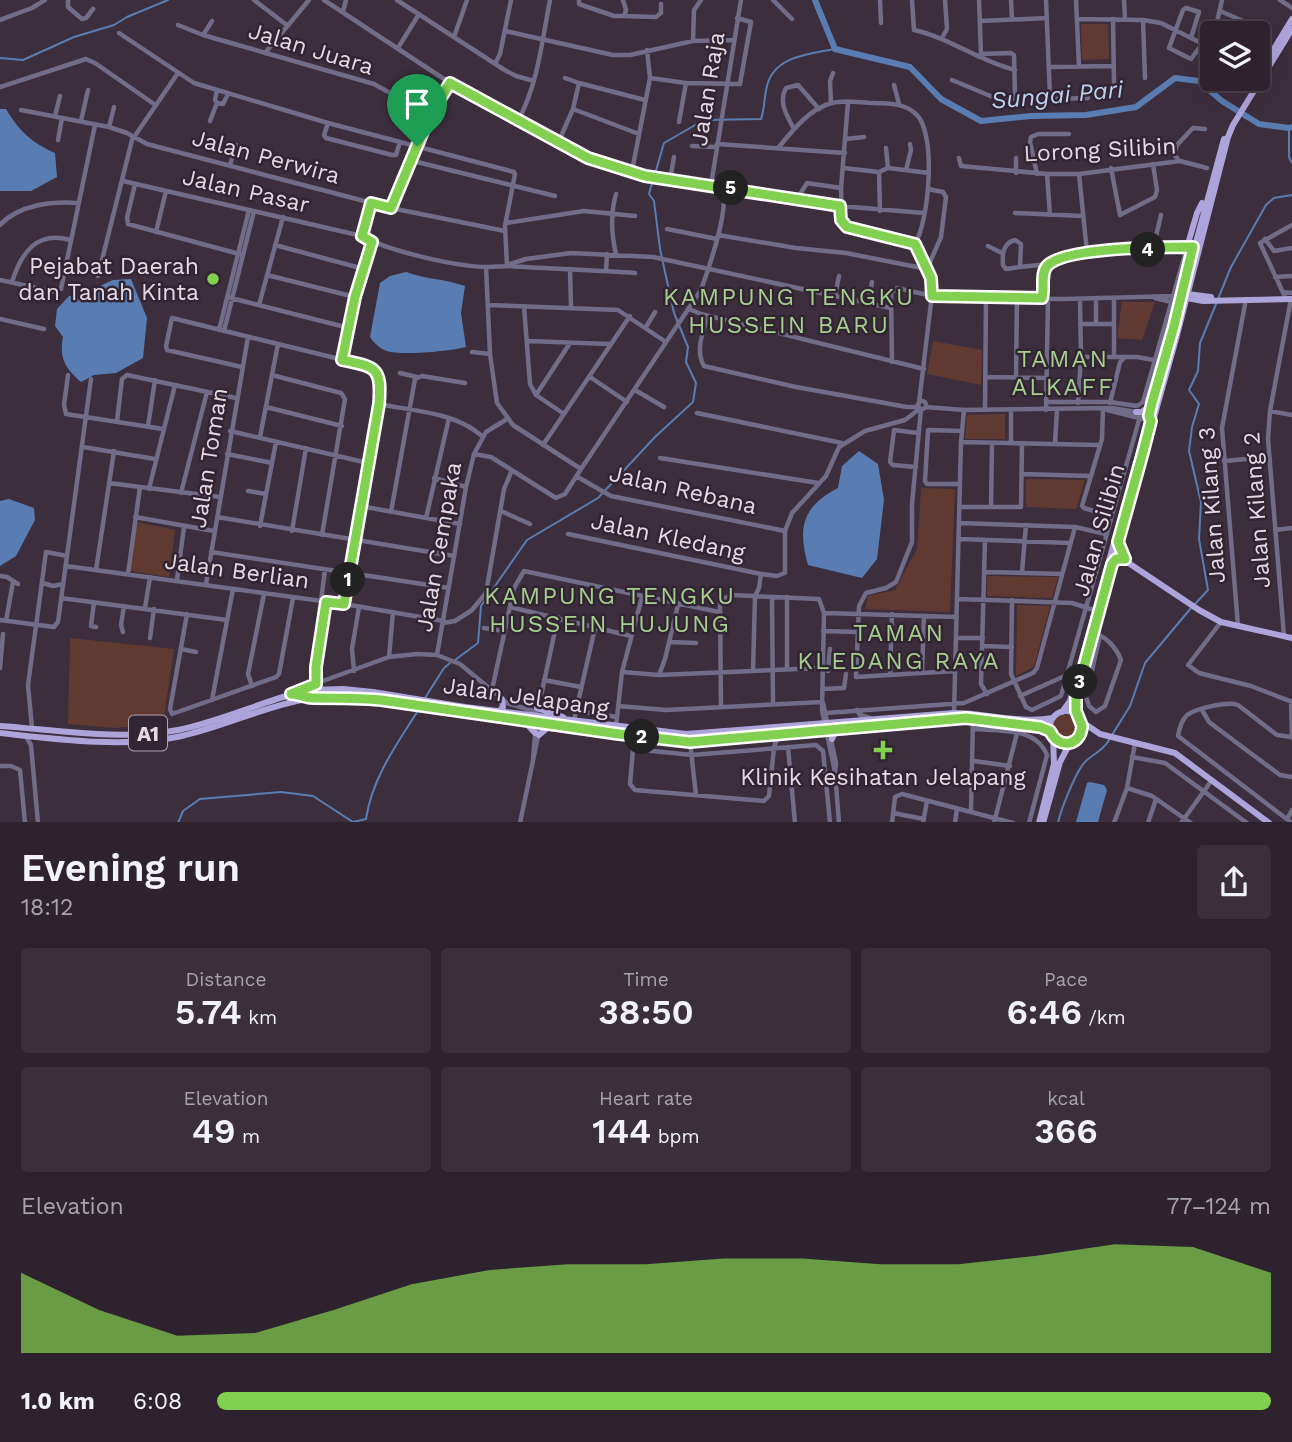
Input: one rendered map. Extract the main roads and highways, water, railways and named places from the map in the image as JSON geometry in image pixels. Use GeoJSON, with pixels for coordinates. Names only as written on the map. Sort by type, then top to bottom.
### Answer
{"type":"FeatureCollection","features":[{"type":"Feature","properties":{"kind":"main road","name":"Jalan Silibin"},"geometry":{"type":"LineString","coordinates":[[1270,56],[1292,19]]}},
{"type":"Feature","properties":{"kind":"main road","name":"Jalan Silibin"},"geometry":{"type":"LineString","coordinates":[[1079,718],[1075,701],[1152,403],[1186,296],[1190,247],[1231,126],[1292,29]]}},
{"type":"Feature","properties":{"kind":"main road","name":"Jalan Silibin"},"geometry":{"type":"LineString","coordinates":[[1246,101],[1251,91]]}},
{"type":"Feature","properties":{"kind":"main road","name":"Jalan Silibin"},"geometry":{"type":"LineString","coordinates":[[1090,608],[1118,542],[1166,377],[1231,126]]}},
{"type":"Feature","properties":{"kind":"main road"},"geometry":{"type":"LineString","coordinates":[[1212,180],[1219,173]]}},
{"type":"Feature","properties":{"kind":"main road"},"geometry":{"type":"LineString","coordinates":[[1190,247],[1202,236]]}},
{"type":"Feature","properties":{"kind":"main road"},"geometry":{"type":"LineString","coordinates":[[1186,296],[1203,301],[1211,298],[1289,296]]}},
{"type":"Feature","properties":{"kind":"main road"},"geometry":{"type":"LineString","coordinates":[[1143,452],[1149,419],[1166,377]]}},
{"type":"Feature","properties":{"kind":"main road"},"geometry":{"type":"LineString","coordinates":[[1139,412],[1146,410],[1152,403]]}},
{"type":"Feature","properties":{"kind":"main road"},"geometry":{"type":"LineString","coordinates":[[1118,542],[1125,559],[1199,610],[1221,622],[1292,638]]}},
{"type":"Feature","properties":{"kind":"main road"},"geometry":{"type":"LineString","coordinates":[[1112,559],[1125,559]]}},
{"type":"Feature","properties":{"kind":"main road"},"geometry":{"type":"LineString","coordinates":[[1093,634],[1096,615],[1090,608],[1100,604]]}},
{"type":"Feature","properties":{"kind":"main road","name":"Jalan Silibin"},"geometry":{"type":"LineString","coordinates":[[1062,712],[1069,701],[1093,634]]}},
{"type":"Feature","properties":{"kind":"main road"},"geometry":{"type":"LineString","coordinates":[[291,694],[308,698],[319,687]]}},
{"type":"Feature","properties":{"kind":"main road","name":"Jalan Jelapang"},"geometry":{"type":"LineString","coordinates":[[0,726],[154,733],[202,723],[319,687],[523,720],[573,721],[686,734],[973,719],[1034,726],[1051,734]]}},
{"type":"Feature","properties":{"kind":"main road","name":"Jalan Jelapang"},"geometry":{"type":"LineString","coordinates":[[0,733],[108,741],[162,739],[199,731],[308,698],[405,701]]}},
{"type":"Feature","properties":{"kind":"main road"},"geometry":{"type":"LineString","coordinates":[[499,711],[503,707],[502,699]]}},
{"type":"Feature","properties":{"kind":"main road","name":"Jalan Jelapang"},"geometry":{"type":"LineString","coordinates":[[430,705],[499,711],[553,724],[690,742],[786,735],[870,718],[954,713],[1035,720],[1053,718]]}},
{"type":"Feature","properties":{"kind":"main road"},"geometry":{"type":"LineString","coordinates":[[537,708],[573,721]]}},
{"type":"Feature","properties":{"kind":"main road"},"geometry":{"type":"LineString","coordinates":[[1041,822],[1054,764],[1051,734],[1053,718],[1062,712],[1071,712],[1100,735]]}},
{"type":"Feature","properties":{"kind":"main road"},"geometry":{"type":"LineString","coordinates":[[1079,718],[1082,730],[1080,736]]}},
{"type":"Feature","properties":{"kind":"main road"},"geometry":{"type":"LineString","coordinates":[[523,720],[537,734],[553,724]]}},
{"type":"Feature","properties":{"kind":"main road"},"geometry":{"type":"LineString","coordinates":[[829,728],[832,739]]}},
{"type":"Feature","properties":{"kind":"main road","name":"A1"},"geometry":{"type":"LineString","coordinates":[[1051,734],[1061,743],[1070,743]]}},
{"type":"Feature","properties":{"kind":"main road"},"geometry":{"type":"LineString","coordinates":[[1041,822],[1060,762],[1070,743],[1080,736],[1100,735],[1175,753],[1269,822]]}},
{"type":"Feature","properties":{"kind":"water"},"geometry":{"type":"Polygon","coordinates":[[[0,109],[6,109],[27,136],[55,153],[57,177],[31,191],[0,191],[0,109]]]}},
{"type":"Feature","properties":{"kind":"water"},"geometry":{"type":"Polygon","coordinates":[[[406,272],[465,286],[461,313],[466,347],[403,353],[387,351],[377,346],[370,337],[380,283],[390,276],[406,272]]]}},
{"type":"Feature","properties":{"kind":"water"},"geometry":{"type":"Polygon","coordinates":[[[131,279],[147,318],[143,358],[116,373],[94,375],[81,382],[67,367],[63,357],[63,337],[55,326],[57,309],[69,296],[80,295],[113,280],[131,279]]]}},
{"type":"Feature","properties":{"kind":"water"},"geometry":{"type":"Polygon","coordinates":[[[859,451],[878,464],[884,500],[877,559],[862,578],[808,565],[803,539],[803,529],[810,510],[838,488],[842,466],[859,451]]]}},
{"type":"Feature","properties":{"kind":"water"},"geometry":{"type":"Polygon","coordinates":[[[9,499],[34,508],[35,520],[16,556],[0,566],[0,501],[9,499]]]}},
{"type":"Feature","properties":{"kind":"water"},"geometry":{"type":"Polygon","coordinates":[[[1087,783],[1104,785],[1107,790],[1098,822],[1076,822],[1087,783]]]}},
{"type":"Feature","properties":{"kind":"waterway"},"geometry":{"type":"LineString","coordinates":[[0,58],[23,60],[74,37],[114,25],[168,0]]}},
{"type":"Feature","properties":{"kind":"waterway","name":"Sungai Pari"},"geometry":{"type":"LineString","coordinates":[[815,0],[835,49],[910,67],[941,99],[981,121],[1031,116],[1086,115],[1136,107],[1175,78],[1199,81],[1222,101],[1259,124],[1292,127]]}},
{"type":"Feature","properties":{"kind":"waterway"},"geometry":{"type":"LineString","coordinates":[[655,174],[664,143],[704,120],[761,119],[767,86],[777,68],[794,58],[835,49]]}},
{"type":"Feature","properties":{"kind":"waterway"},"geometry":{"type":"LineString","coordinates":[[1289,128],[1289,157],[1292,163]]}},
{"type":"Feature","properties":{"kind":"waterway"},"geometry":{"type":"LineString","coordinates":[[455,660],[478,643],[481,606],[527,540],[598,498],[656,436],[693,402],[696,383],[686,362],[688,347],[674,313],[660,249],[654,201],[649,194],[653,179]]}},
{"type":"Feature","properties":{"kind":"waterway"},"geometry":{"type":"LineString","coordinates":[[1218,299],[1231,267],[1266,205],[1274,198],[1292,195]]}},
{"type":"Feature","properties":{"kind":"waterway"},"geometry":{"type":"LineString","coordinates":[[1195,604],[1208,590],[1199,539],[1201,502],[1189,451],[1199,404],[1189,390],[1198,371],[1200,343],[1216,304]]}},
{"type":"Feature","properties":{"kind":"waterway"},"geometry":{"type":"LineString","coordinates":[[1112,735],[1130,706],[1145,663],[1191,608]]}},
{"type":"Feature","properties":{"kind":"waterway"},"geometry":{"type":"LineString","coordinates":[[425,698],[450,663]]}},
{"type":"Feature","properties":{"kind":"waterway"},"geometry":{"type":"LineString","coordinates":[[353,822],[366,819],[380,775],[419,709]]}},
{"type":"Feature","properties":{"kind":"waterway"},"geometry":{"type":"LineString","coordinates":[[1058,822],[1081,767],[1109,740]]}},
{"type":"Feature","properties":{"kind":"waterway"},"geometry":{"type":"LineString","coordinates":[[178,822],[183,811],[200,799],[281,792],[313,796],[353,822]]}},
{"type":"Feature","properties":{"kind":"place","name":"Pejabat Daerah dan Tanah Kinta"},"geometry":{"type":"Point","coordinates":[213,279]}},
{"type":"Feature","properties":{"kind":"place","name":"Klinik Kesihatan Jelapang"},"geometry":{"type":"Point","coordinates":[883,750]}},
{"type":"Feature","properties":{"kind":"district","name":"KAMPUNG TENGKU HUSSEIN BARU"},"geometry":{"type":"Point","coordinates":[789,311]}},
{"type":"Feature","properties":{"kind":"district","name":"TAMAN ALKAFF"},"geometry":{"type":"Point","coordinates":[1063,373]}},
{"type":"Feature","properties":{"kind":"district","name":"KAMPUNG TENGKU HUSSEIN HUJUNG"},"geometry":{"type":"Point","coordinates":[610,610]}},
{"type":"Feature","properties":{"kind":"district","name":"TAMAN KLEDANG RAYA"},"geometry":{"type":"Point","coordinates":[899,647]}}]}
